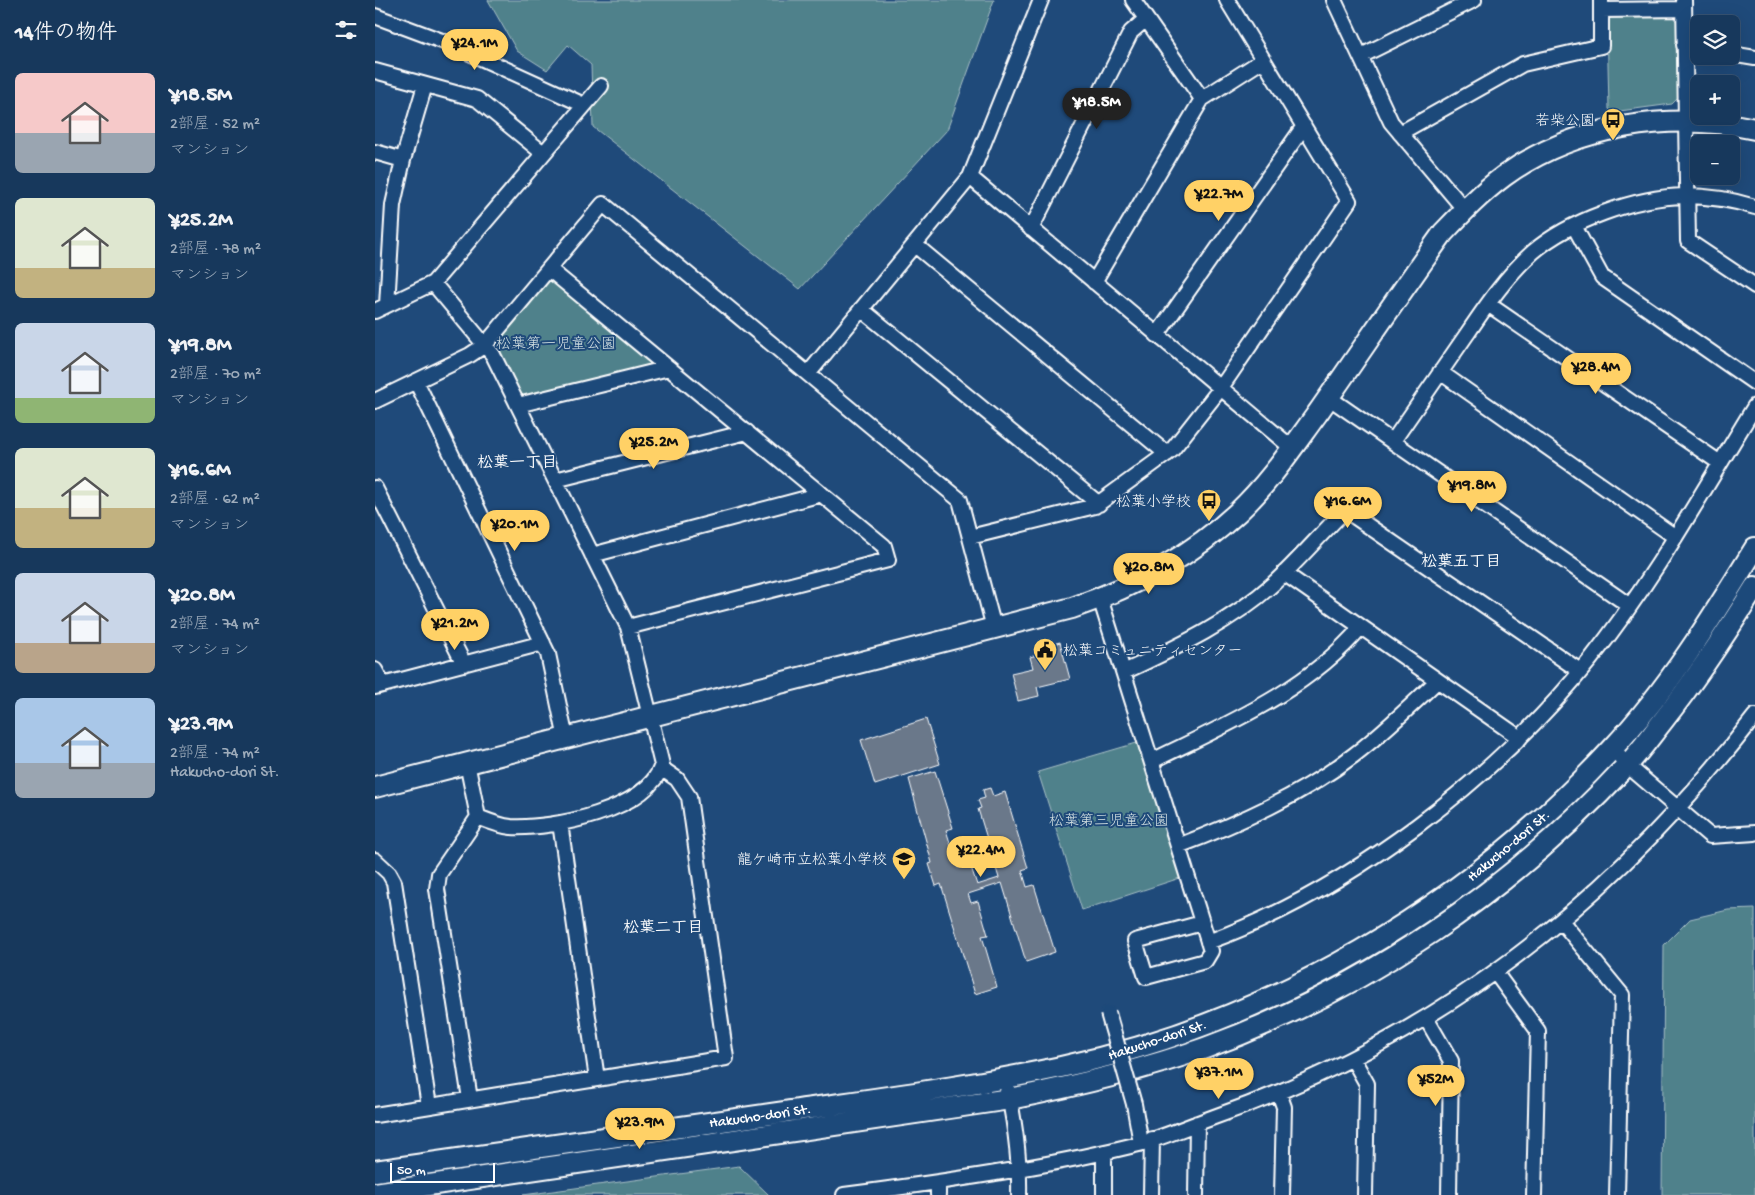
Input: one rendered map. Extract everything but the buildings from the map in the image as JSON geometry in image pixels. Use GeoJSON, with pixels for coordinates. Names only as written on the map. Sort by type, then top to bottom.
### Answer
{"type":"FeatureCollection","features":[{"type":"Feature","properties":{"kind":"main road"},"geometry":{"type":"LineString","coordinates":[[375,787],[1072,608],[1145,578],[1192,550],[1255,495],[1329,398],[1443,234],[1465,210],[1505,176],[1569,142],[1629,126],[1686,122],[1723,124],[1755,129]]}},
{"type":"Feature","properties":{"kind":"main road","name":"Hakucho-dori St."},"geometry":{"type":"LineString","coordinates":[[375,1171],[889,1097],[1063,1067],[1188,1030],[1254,1004],[1309,979],[1401,926],[1435,904],[1487,866],[1567,795],[1613,748],[1681,662],[1714,616],[1755,548]]}},
{"type":"Feature","properties":{"kind":"main road","name":"Hakucho-dori St."},"geometry":{"type":"LineString","coordinates":[[375,1193],[1010,1099],[1067,1088],[1205,1048],[1306,1004],[1386,962],[1499,884],[1538,851],[1627,765],[1692,683],[1755,587]]}},
{"type":"Feature","properties":{"kind":"street"},"geometry":{"type":"LineString","coordinates":[[808,374],[970,177],[1041,0]]}},
{"type":"Feature","properties":{"kind":"street"},"geometry":{"type":"LineString","coordinates":[[1133,0],[1202,99]]}},
{"type":"Feature","properties":{"kind":"street"},"geometry":{"type":"LineString","coordinates":[[970,537],[1099,504],[1167,454],[1220,389],[1349,201],[1227,0]]}},
{"type":"Feature","properties":{"kind":"street"},"geometry":{"type":"LineString","coordinates":[[1335,0],[1391,122],[1465,210]]}},
{"type":"Feature","properties":{"kind":"street"},"geometry":{"type":"LineString","coordinates":[[1361,56],[1474,0]]}},
{"type":"Feature","properties":{"kind":"street"},"geometry":{"type":"LineString","coordinates":[[1400,133],[1523,64],[1601,46],[1601,5],[1684,5],[1688,241],[1755,286]]}},
{"type":"Feature","properties":{"kind":"street"},"geometry":{"type":"LineString","coordinates":[[375,16],[450,44],[584,104]]}},
{"type":"Feature","properties":{"kind":"street"},"geometry":{"type":"LineString","coordinates":[[1031,229],[1131,32],[1147,19]]}},
{"type":"Feature","properties":{"kind":"street"},"geometry":{"type":"LineString","coordinates":[[1684,45],[1690,46]]}},
{"type":"Feature","properties":{"kind":"street"},"geometry":{"type":"LineString","coordinates":[[1740,56],[1755,58]]}},
{"type":"Feature","properties":{"kind":"street"},"geometry":{"type":"LineString","coordinates":[[1094,282],[1202,99],[1263,60]]}},
{"type":"Feature","properties":{"kind":"street"},"geometry":{"type":"LineString","coordinates":[[375,71],[477,99],[543,153]]}},
{"type":"Feature","properties":{"kind":"street"},"geometry":{"type":"LineString","coordinates":[[381,308],[393,204],[403,160],[425,85]]}},
{"type":"Feature","properties":{"kind":"street"},"geometry":{"type":"LineString","coordinates":[[381,308],[433,283],[601,86]]}},
{"type":"Feature","properties":{"kind":"street"},"geometry":{"type":"LineString","coordinates":[[1157,335],[1304,126]]}},
{"type":"Feature","properties":{"kind":"street"},"geometry":{"type":"LineString","coordinates":[[375,152],[403,160]]}},
{"type":"Feature","properties":{"kind":"street"},"geometry":{"type":"LineString","coordinates":[[970,177],[1292,448]]}},
{"type":"Feature","properties":{"kind":"street"},"geometry":{"type":"LineString","coordinates":[[1393,440],[1488,304],[1533,252],[1550,239],[1574,226],[1615,210],[1643,202],[1686,196],[1742,203],[1755,207]]}},
{"type":"Feature","properties":{"kind":"street"},"geometry":{"type":"LineString","coordinates":[[375,401],[470,355],[485,345],[603,204],[960,500],[994,628]]}},
{"type":"Feature","properties":{"kind":"street"},"geometry":{"type":"LineString","coordinates":[[1574,226],[1602,277],[1755,383]]}},
{"type":"Feature","properties":{"kind":"street"},"geometry":{"type":"LineString","coordinates":[[915,245],[1167,454]]}},
{"type":"Feature","properties":{"kind":"street"},"geometry":{"type":"LineString","coordinates":[[549,269],[884,546],[888,560],[628,627]]}},
{"type":"Feature","properties":{"kind":"street"},"geometry":{"type":"LineString","coordinates":[[433,283],[493,355],[628,627],[661,757],[661,768],[655,780],[629,800],[601,812],[560,823],[510,827],[478,817]]}},
{"type":"Feature","properties":{"kind":"street"},"geometry":{"type":"LineString","coordinates":[[1488,304],[1720,463]]}},
{"type":"Feature","properties":{"kind":"street"},"geometry":{"type":"LineString","coordinates":[[861,309],[1099,504]]}},
{"type":"Feature","properties":{"kind":"street"},"geometry":{"type":"LineString","coordinates":[[518,405],[669,368]]}},
{"type":"Feature","properties":{"kind":"street"},"geometry":{"type":"LineString","coordinates":[[1441,372],[1674,536]]}},
{"type":"Feature","properties":{"kind":"street"},"geometry":{"type":"LineString","coordinates":[[416,382],[548,654],[566,739]]}},
{"type":"Feature","properties":{"kind":"street"},"geometry":{"type":"LineString","coordinates":[[1329,398],[1393,440],[1630,606]]}},
{"type":"Feature","properties":{"kind":"street"},"geometry":{"type":"LineString","coordinates":[[1208,942],[1234,932],[1300,900],[1378,852],[1499,759],[1580,671],[1630,606],[1755,406]]}},
{"type":"Feature","properties":{"kind":"street"},"geometry":{"type":"LineString","coordinates":[[555,480],[747,432]]}},
{"type":"Feature","properties":{"kind":"street"},"geometry":{"type":"LineString","coordinates":[[375,488],[464,664]]}},
{"type":"Feature","properties":{"kind":"street"},"geometry":{"type":"LineString","coordinates":[[592,556],[822,494]]}},
{"type":"Feature","properties":{"kind":"street"},"geometry":{"type":"LineString","coordinates":[[1124,672],[1201,633],[1241,608],[1273,584],[1345,510],[1580,671]]}},
{"type":"Feature","properties":{"kind":"street"},"geometry":{"type":"LineString","coordinates":[[1284,573],[1520,738]]}},
{"type":"Feature","properties":{"kind":"street"},"geometry":{"type":"LineString","coordinates":[[1100,598],[1211,951],[1205,961],[1146,978],[1135,941],[1202,923]]}},
{"type":"Feature","properties":{"kind":"street"},"geometry":{"type":"LineString","coordinates":[[1152,761],[1273,699],[1306,676],[1348,642],[1361,627]]}},
{"type":"Feature","properties":{"kind":"street"},"geometry":{"type":"LineString","coordinates":[[375,670],[379,686],[543,643]]}},
{"type":"Feature","properties":{"kind":"street"},"geometry":{"type":"LineString","coordinates":[[1178,846],[1229,826],[1310,784],[1354,755],[1437,681]]}},
{"type":"Feature","properties":{"kind":"street"},"geometry":{"type":"LineString","coordinates":[[844,1195],[938,1189],[1020,1167],[1104,1152],[1147,1141],[1279,1093],[1353,1059],[1426,1018],[1495,972],[1561,922],[1603,885],[1678,809],[1755,716]]}},
{"type":"Feature","properties":{"kind":"street"},"geometry":{"type":"LineString","coordinates":[[1613,748],[1627,765],[1710,836],[1755,833]]}},
{"type":"Feature","properties":{"kind":"street"},"geometry":{"type":"LineString","coordinates":[[467,763],[478,817],[439,874],[437,889],[470,1099]]}},
{"type":"Feature","properties":{"kind":"street"},"geometry":{"type":"LineString","coordinates":[[375,1114],[726,1058],[689,797],[677,779],[661,768]]}},
{"type":"Feature","properties":{"kind":"street"},"geometry":{"type":"LineString","coordinates":[[560,823],[597,1079]]}},
{"type":"Feature","properties":{"kind":"street"},"geometry":{"type":"LineString","coordinates":[[375,860],[389,873],[394,882],[429,1106]]}},
{"type":"Feature","properties":{"kind":"street"},"geometry":{"type":"LineString","coordinates":[[1561,922],[1622,994],[1617,1195]]}},
{"type":"Feature","properties":{"kind":"street"},"geometry":{"type":"LineString","coordinates":[[1495,972],[1538,1031],[1534,1195]]}},
{"type":"Feature","properties":{"kind":"street"},"geometry":{"type":"LineString","coordinates":[[1108,1013],[1134,1104],[1147,1141],[1151,1195]]}},
{"type":"Feature","properties":{"kind":"street"},"geometry":{"type":"LineString","coordinates":[[1426,1018],[1451,1061],[1449,1195]]}},
{"type":"Feature","properties":{"kind":"street"},"geometry":{"type":"LineString","coordinates":[[1353,1059],[1367,1084],[1365,1195]]}},
{"type":"Feature","properties":{"kind":"street"},"geometry":{"type":"LineString","coordinates":[[1005,1078],[1020,1167],[1019,1195]]}},
{"type":"Feature","properties":{"kind":"street"},"geometry":{"type":"LineString","coordinates":[[1279,1093],[1285,1107],[1282,1195]]}},
{"type":"Feature","properties":{"kind":"street"},"geometry":{"type":"LineString","coordinates":[[1196,1195],[1197,1123]]}},
{"type":"Feature","properties":{"kind":"street"},"geometry":{"type":"LineString","coordinates":[[1104,1152],[1104,1195]]}},
{"type":"Feature","properties":{"kind":"green space"},"geometry":{"type":"Polygon","coordinates":[[[488,0],[994,0],[947,130],[800,289],[593,127],[591,65],[568,45],[547,70],[517,51],[488,0]]]}},
{"type":"Feature","properties":{"kind":"green space"},"geometry":{"type":"Polygon","coordinates":[[[1613,15],[1671,15],[1677,22],[1678,98],[1672,104],[1612,112],[1609,109],[1607,21],[1613,15]]]}},
{"type":"Feature","properties":{"kind":"green space","name":"松葉第一児童公園"},"geometry":{"type":"Polygon","coordinates":[[[547,281],[553,281],[650,360],[649,368],[528,396],[520,395],[496,347],[497,342],[547,281]]]}},
{"type":"Feature","properties":{"kind":"green space","name":"松葉第三児童公園"},"geometry":{"type":"Polygon","coordinates":[[[1140,742],[1180,878],[1082,910],[1038,772],[1140,742]]]}},
{"type":"Feature","properties":{"kind":"green space"},"geometry":{"type":"Polygon","coordinates":[[[1755,909],[1755,1195],[1662,1195],[1664,945],[1690,919],[1728,910],[1755,909]]]}},
{"type":"Feature","properties":{"kind":"green space"},"geometry":{"type":"Polygon","coordinates":[[[739,1166],[769,1195],[523,1195],[739,1166]]]}},
{"type":"Feature","properties":{"kind":"place","name":"若柴公園"},"geometry":{"type":"Point","coordinates":[1613,141]}},
{"type":"Feature","properties":{"kind":"place","name":"松葉小学校"},"geometry":{"type":"Point","coordinates":[1209,522]}},
{"type":"Feature","properties":{"kind":"place","name":"松葉コミュニティセンター"},"geometry":{"type":"Point","coordinates":[1045,671]}},
{"type":"Feature","properties":{"kind":"place","name":"龍ケ崎市立松葉小学校"},"geometry":{"type":"Point","coordinates":[904,880]}},
{"type":"Feature","properties":{"kind":"district","name":"松葉一丁目"},"geometry":{"type":"Point","coordinates":[517,461]}},
{"type":"Feature","properties":{"kind":"district","name":"松葉五丁目"},"geometry":{"type":"Point","coordinates":[1461,560]}},
{"type":"Feature","properties":{"kind":"district","name":"松葉二丁目"},"geometry":{"type":"Point","coordinates":[663,926]}}]}
